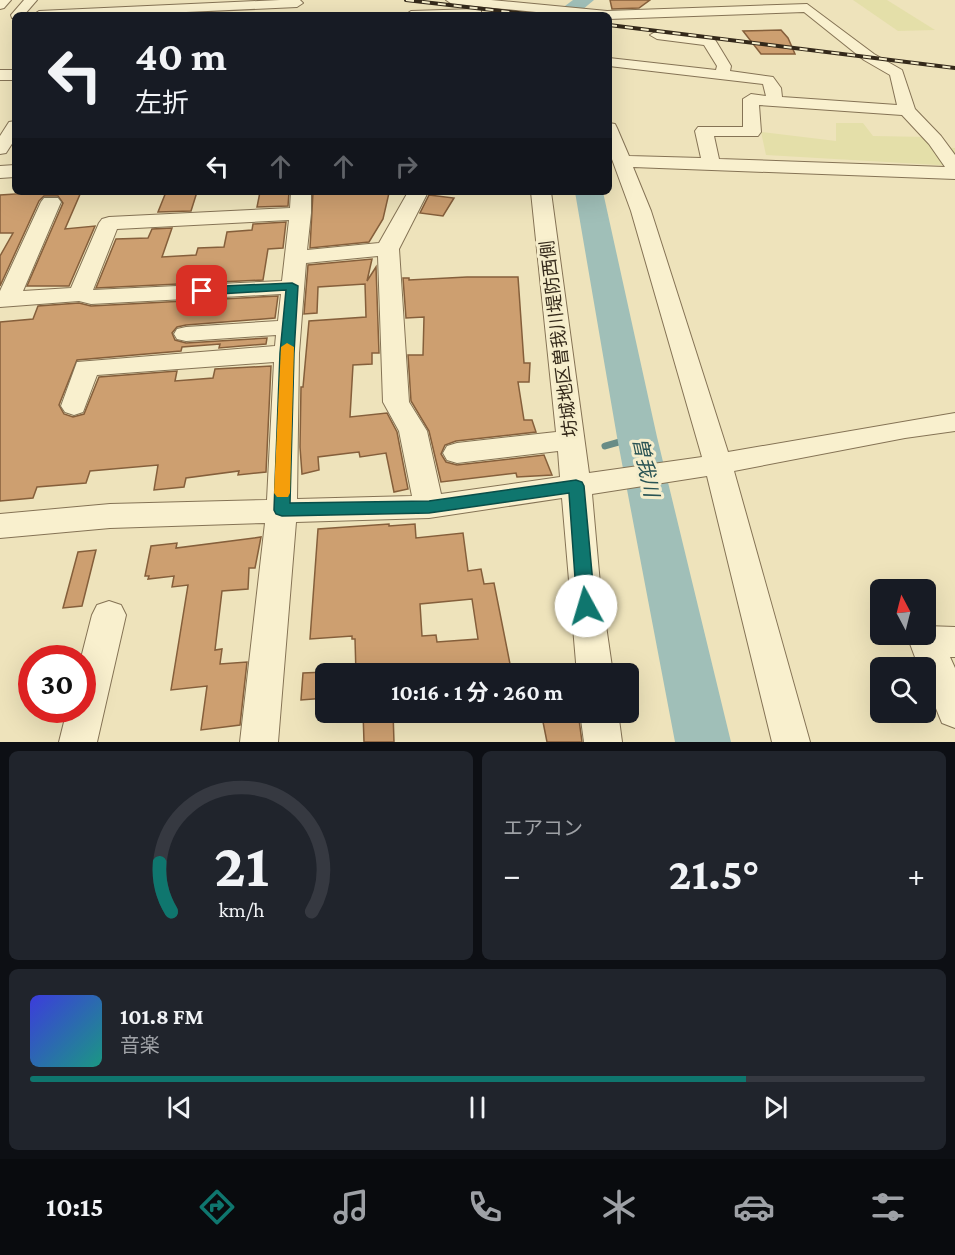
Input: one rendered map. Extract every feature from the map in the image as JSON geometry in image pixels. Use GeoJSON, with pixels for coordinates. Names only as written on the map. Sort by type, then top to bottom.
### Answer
{"type":"FeatureCollection","features":[{"type":"Feature","properties":{"kind":"street"},"geometry":{"type":"LineString","coordinates":[[0,5],[5,0]]}},
{"type":"Feature","properties":{"kind":"street"},"geometry":{"type":"LineString","coordinates":[[20,12],[31,0]]}},
{"type":"Feature","properties":{"kind":"street"},"geometry":{"type":"LineString","coordinates":[[453,0],[485,12]]}},
{"type":"Feature","properties":{"kind":"street"},"geometry":{"type":"LineString","coordinates":[[585,12],[602,2]]}},
{"type":"Feature","properties":{"kind":"street"},"geometry":{"type":"LineString","coordinates":[[429,12],[471,5],[524,4],[570,12]]}},
{"type":"Feature","properties":{"kind":"street"},"geometry":{"type":"LineString","coordinates":[[612,14],[651,15],[783,4],[807,9],[869,57],[897,73],[907,110],[935,140],[955,170]]}},
{"type":"Feature","properties":{"kind":"street"},"geometry":{"type":"LineString","coordinates":[[97,12],[130,5],[297,6]]}},
{"type":"Feature","properties":{"kind":"street"},"geometry":{"type":"LineString","coordinates":[[651,15],[660,31],[708,41],[724,66],[722,76]]}},
{"type":"Feature","properties":{"kind":"street"},"geometry":{"type":"LineString","coordinates":[[612,62],[768,80],[773,87],[774,100]]}},
{"type":"Feature","properties":{"kind":"street"},"geometry":{"type":"LineString","coordinates":[[711,164],[704,131],[752,132],[751,99],[907,110]]}},
{"type":"Feature","properties":{"kind":"street"},"geometry":{"type":"LineString","coordinates":[[0,150],[10,122]]}},
{"type":"Feature","properties":{"kind":"street"},"geometry":{"type":"LineString","coordinates":[[612,135],[624,161],[645,222],[710,466],[740,555],[791,742]]}},
{"type":"Feature","properties":{"kind":"street"},"geometry":{"type":"LineString","coordinates":[[624,161],[955,170]]}},
{"type":"Feature","properties":{"kind":"street"},"geometry":{"type":"LineString","coordinates":[[417,195],[410,210],[392,233],[388,249],[396,402],[413,431],[429,507]]}},
{"type":"Feature","properties":{"kind":"street","name":"坊城地区曽我川堤防西側"},"geometry":{"type":"LineString","coordinates":[[541,195],[570,440],[581,485],[584,584],[594,663]]}},
{"type":"Feature","properties":{"kind":"street"},"geometry":{"type":"LineString","coordinates":[[4,300],[51,202]]}},
{"type":"Feature","properties":{"kind":"street"},"geometry":{"type":"LineString","coordinates":[[81,294],[110,223],[301,203],[287,353],[282,510],[259,742]]}},
{"type":"Feature","properties":{"kind":"street"},"geometry":{"type":"LineString","coordinates":[[297,256],[388,249]]}},
{"type":"Feature","properties":{"kind":"street"},"geometry":{"type":"LineString","coordinates":[[4,300],[81,294],[91,297],[292,286]]}},
{"type":"Feature","properties":{"kind":"street"},"geometry":{"type":"LineString","coordinates":[[186,334],[289,327]]}},
{"type":"Feature","properties":{"kind":"street"},"geometry":{"type":"LineString","coordinates":[[74,406],[86,368],[287,353]]}},
{"type":"Feature","properties":{"kind":"street"},"geometry":{"type":"LineString","coordinates":[[0,526],[110,516],[429,507],[710,466],[905,429],[955,422]]}},
{"type":"Feature","properties":{"kind":"street"},"geometry":{"type":"LineString","coordinates":[[457,453],[570,440]]}},
{"type":"Feature","properties":{"kind":"street"},"geometry":{"type":"LineString","coordinates":[[78,742],[109,615]]}},
{"type":"Feature","properties":{"kind":"street"},"geometry":{"type":"LineString","coordinates":[[955,642],[926,641],[955,711]]}},
{"type":"Feature","properties":{"kind":"street"},"geometry":{"type":"LineString","coordinates":[[600,723],[603,742]]}},
{"type":"Feature","properties":{"kind":"shaded area"},"geometry":{"type":"Polygon","coordinates":[[[853,0],[887,0],[935,30],[898,31],[853,0]]]}},
{"type":"Feature","properties":{"kind":"shaded area"},"geometry":{"type":"Polygon","coordinates":[[[836,123],[863,123],[873,136],[928,137],[936,147],[955,148],[955,166],[766,155],[761,132],[836,141],[836,123]]]}},
{"type":"Feature","properties":{"kind":"building"},"geometry":{"type":"Polygon","coordinates":[[[610,0],[650,0],[639,8],[612,9],[610,0]]]}},
{"type":"Feature","properties":{"kind":"building"},"geometry":{"type":"Polygon","coordinates":[[[781,30],[788,38],[795,54],[761,54],[743,31],[781,30]]]}},
{"type":"Feature","properties":{"kind":"building"},"geometry":{"type":"Polygon","coordinates":[[[0,195],[80,195],[65,229],[95,226],[69,286],[27,286],[63,203],[58,196],[44,196],[39,201],[0,286],[0,256],[13,233],[0,233],[0,195]]]}},
{"type":"Feature","properties":{"kind":"building"},"geometry":{"type":"Polygon","coordinates":[[[165,195],[196,195],[191,211],[158,212],[165,195]]]}},
{"type":"Feature","properties":{"kind":"building"},"geometry":{"type":"Polygon","coordinates":[[[259,195],[289,195],[288,206],[257,207],[259,195]]]}},
{"type":"Feature","properties":{"kind":"building"},"geometry":{"type":"Polygon","coordinates":[[[313,195],[389,195],[383,219],[369,242],[310,248],[313,195]]]}},
{"type":"Feature","properties":{"kind":"building"},"geometry":{"type":"Polygon","coordinates":[[[429,195],[454,198],[443,216],[420,213],[429,195]]]}},
{"type":"Feature","properties":{"kind":"building"},"geometry":{"type":"Polygon","coordinates":[[[286,222],[283,248],[268,249],[263,280],[96,288],[116,239],[148,238],[152,229],[172,228],[162,257],[196,255],[198,248],[224,247],[227,232],[252,230],[253,224],[286,222]]]}},
{"type":"Feature","properties":{"kind":"building"},"geometry":{"type":"Polygon","coordinates":[[[372,259],[367,281],[376,267],[379,353],[372,353],[372,364],[353,365],[350,417],[387,413],[397,432],[408,489],[394,492],[386,453],[360,457],[359,452],[318,457],[319,470],[302,474],[301,387],[303,387],[309,321],[366,317],[365,284],[318,287],[317,313],[304,314],[308,265],[372,259]]]}},
{"type":"Feature","properties":{"kind":"building"},"geometry":{"type":"Polygon","coordinates":[[[518,277],[524,363],[530,363],[529,382],[518,382],[524,420],[532,420],[536,432],[456,441],[445,445],[441,454],[446,462],[457,465],[544,455],[552,475],[517,477],[516,473],[441,482],[429,431],[411,401],[408,355],[423,355],[424,317],[406,318],[403,278],[409,278],[409,280],[518,277]]]}},
{"type":"Feature","properties":{"kind":"building"},"geometry":{"type":"Polygon","coordinates":[[[278,296],[275,318],[186,325],[177,327],[172,333],[175,340],[186,343],[267,338],[266,344],[219,348],[220,344],[182,347],[181,351],[77,360],[59,405],[64,414],[73,417],[84,414],[99,377],[177,371],[175,381],[213,378],[215,369],[271,366],[266,472],[238,475],[239,471],[186,478],[184,487],[154,490],[158,465],[90,471],[86,483],[37,487],[33,498],[0,501],[0,322],[33,319],[38,306],[79,303],[91,306],[278,296]]]}},
{"type":"Feature","properties":{"kind":"building"},"geometry":{"type":"Polygon","coordinates":[[[415,524],[416,538],[463,533],[468,571],[481,569],[484,584],[494,583],[510,663],[356,663],[355,639],[352,639],[352,636],[310,639],[318,529],[415,524]],[[472,599],[420,604],[422,636],[436,635],[437,642],[478,639],[472,599]]]}},
{"type":"Feature","properties":{"kind":"building"},"geometry":{"type":"Polygon","coordinates":[[[261,537],[255,568],[249,568],[248,589],[222,591],[215,650],[222,649],[220,664],[247,662],[240,725],[201,730],[207,686],[171,690],[188,585],[172,587],[174,576],[148,579],[149,576],[145,576],[151,546],[177,543],[176,548],[261,537]]]}},
{"type":"Feature","properties":{"kind":"building"},"geometry":{"type":"Polygon","coordinates":[[[96,550],[82,606],[63,608],[78,552],[96,550]]]}},
{"type":"Feature","properties":{"kind":"building"},"geometry":{"type":"Polygon","coordinates":[[[315,672],[315,699],[301,700],[303,673],[315,672]]]}},
{"type":"Feature","properties":{"kind":"building"},"geometry":{"type":"Polygon","coordinates":[[[363,723],[393,723],[394,742],[364,742],[363,723]]]}},
{"type":"Feature","properties":{"kind":"building"},"geometry":{"type":"Polygon","coordinates":[[[543,723],[579,723],[582,742],[547,742],[543,723]]]}},
{"type":"Feature","properties":{"kind":"waterway","name":"曽我川"},"geometry":{"type":"LineString","coordinates":[[567,12],[585,0]]}},
{"type":"Feature","properties":{"kind":"waterway","name":"曽我川"},"geometry":{"type":"LineString","coordinates":[[590,195],[637,437],[703,742]]}},
{"type":"Feature","properties":{"kind":"waterway"},"geometry":{"type":"LineString","coordinates":[[605,446],[637,437]]}},
{"type":"Feature","properties":{"kind":"railway"},"geometry":{"type":"LineString","coordinates":[[406,0],[509,12]]}},
{"type":"Feature","properties":{"kind":"railway"},"geometry":{"type":"LineString","coordinates":[[612,25],[955,68]]}},
{"type":"Feature","properties":{"kind":"slow traffic"},"geometry":{"type":"LineString","coordinates":[[282,493],[287,347]]}},
{"type":"Feature","properties":{"kind":"route"},"geometry":{"type":"LineString","coordinates":[[202,291],[292,286],[287,353],[282,510],[429,507],[576,486],[586,606]]}}]}
